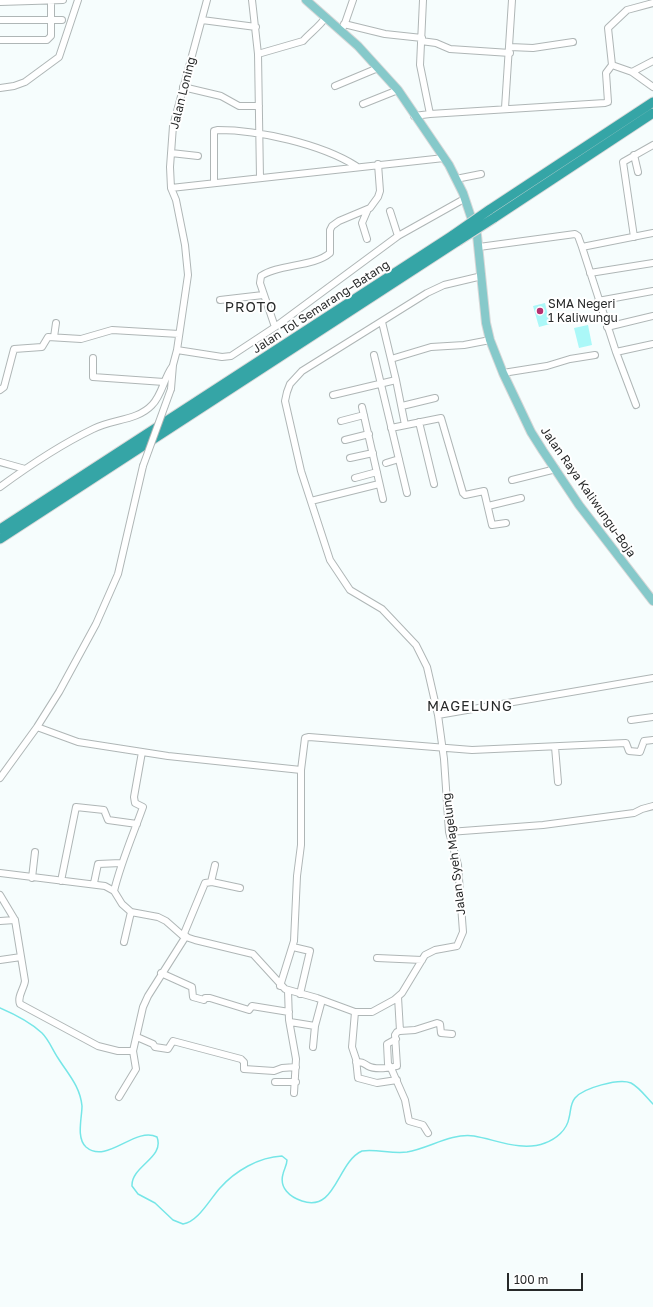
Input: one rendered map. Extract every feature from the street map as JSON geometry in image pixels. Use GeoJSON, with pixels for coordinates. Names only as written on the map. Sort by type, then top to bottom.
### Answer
{"type":"FeatureCollection","features":[{"type":"Feature","properties":{"kind":"highway","name":"Jalan Tol Semarang–Batang"},"geometry":{"type":"LineString","coordinates":[[492,214],[653,102]]}},
{"type":"Feature","properties":{"kind":"highway","name":"Jalan Tol Semarang–Batang"},"geometry":{"type":"LineString","coordinates":[[0,529],[492,214],[653,113]]}},
{"type":"Feature","properties":{"kind":"highway","name":"Jalan Tol Semarang–Batang"},"geometry":{"type":"LineString","coordinates":[[0,539],[455,238]]}},
{"type":"Feature","properties":{"kind":"main road","name":"Jalan Raya Kaliwungu-Boja"},"geometry":{"type":"LineString","coordinates":[[312,3],[326,17],[343,27],[398,90],[414,116],[444,158],[456,179],[476,232],[479,247],[484,309],[490,340],[503,373],[531,432],[580,505],[653,602]]}},
{"type":"Feature","properties":{"kind":"street"},"geometry":{"type":"LineString","coordinates":[[0,2],[63,0]]}},
{"type":"Feature","properties":{"kind":"street"},"geometry":{"type":"LineString","coordinates":[[0,88],[14,86],[25,82],[59,57],[62,42],[78,0]]}},
{"type":"Feature","properties":{"kind":"street","name":"Jalan Loning"},"geometry":{"type":"LineString","coordinates":[[170,188],[173,122],[207,0]]}},
{"type":"Feature","properties":{"kind":"street"},"geometry":{"type":"LineString","coordinates":[[252,0],[258,54],[260,178]]}},
{"type":"Feature","properties":{"kind":"street"},"geometry":{"type":"LineString","coordinates":[[353,0],[343,27],[422,40],[436,43],[450,49],[510,50],[573,42]]}},
{"type":"Feature","properties":{"kind":"street"},"geometry":{"type":"LineString","coordinates":[[423,0],[420,66],[430,114]]}},
{"type":"Feature","properties":{"kind":"street"},"geometry":{"type":"LineString","coordinates":[[505,108],[510,50],[512,0]]}},
{"type":"Feature","properties":{"kind":"street"},"geometry":{"type":"LineString","coordinates":[[0,40],[48,40],[51,36],[51,1]]}},
{"type":"Feature","properties":{"kind":"street"},"geometry":{"type":"LineString","coordinates":[[414,116],[505,108],[607,103],[606,73],[612,65],[609,26],[629,9],[653,3]]}},
{"type":"Feature","properties":{"kind":"street"},"geometry":{"type":"LineString","coordinates":[[258,54],[304,41],[326,17]]}},
{"type":"Feature","properties":{"kind":"street"},"geometry":{"type":"LineString","coordinates":[[0,20],[62,20]]}},
{"type":"Feature","properties":{"kind":"street"},"geometry":{"type":"LineString","coordinates":[[202,20],[256,27]]}},
{"type":"Feature","properties":{"kind":"street"},"geometry":{"type":"LineString","coordinates":[[632,72],[653,61]]}},
{"type":"Feature","properties":{"kind":"street"},"geometry":{"type":"LineString","coordinates":[[612,65],[632,72],[653,87]]}},
{"type":"Feature","properties":{"kind":"street"},"geometry":{"type":"LineString","coordinates":[[334,86],[378,68]]}},
{"type":"Feature","properties":{"kind":"street"},"geometry":{"type":"LineString","coordinates":[[183,87],[221,96],[239,106],[259,106]]}},
{"type":"Feature","properties":{"kind":"street"},"geometry":{"type":"LineString","coordinates":[[363,104],[398,90]]}},
{"type":"Feature","properties":{"kind":"street"},"geometry":{"type":"LineString","coordinates":[[214,182],[214,131],[232,130],[259,134],[326,151],[341,157],[356,166]]}},
{"type":"Feature","properties":{"kind":"street"},"geometry":{"type":"LineString","coordinates":[[634,237],[622,163],[653,145]]}},
{"type":"Feature","properties":{"kind":"street"},"geometry":{"type":"LineString","coordinates":[[171,153],[198,156]]}},
{"type":"Feature","properties":{"kind":"street"},"geometry":{"type":"LineString","coordinates":[[634,155],[638,172]]}},
{"type":"Feature","properties":{"kind":"street"},"geometry":{"type":"LineString","coordinates":[[0,778],[37,728],[90,638],[118,574],[143,466],[171,389],[173,366],[186,295],[187,265],[185,245],[176,200],[170,188],[356,166],[444,158]]}},
{"type":"Feature","properties":{"kind":"street"},"geometry":{"type":"LineString","coordinates":[[275,327],[263,295],[260,283],[261,276],[326,256],[330,253],[331,248],[329,237],[332,226],[339,220],[372,207],[379,194],[378,164]]}},
{"type":"Feature","properties":{"kind":"street"},"geometry":{"type":"LineString","coordinates":[[456,179],[481,174]]}},
{"type":"Feature","properties":{"kind":"street"},"geometry":{"type":"LineString","coordinates":[[177,350],[227,357],[231,356],[275,327],[398,236],[464,199]]}},
{"type":"Feature","properties":{"kind":"street"},"geometry":{"type":"LineString","coordinates":[[367,239],[362,223],[368,209]]}},
{"type":"Feature","properties":{"kind":"street"},"geometry":{"type":"LineString","coordinates":[[390,210],[398,236]]}},
{"type":"Feature","properties":{"kind":"street"},"geometry":{"type":"LineString","coordinates":[[582,247],[653,233]]}},
{"type":"Feature","properties":{"kind":"street"},"geometry":{"type":"LineString","coordinates":[[479,247],[574,234],[578,236],[598,301],[636,405]]}},
{"type":"Feature","properties":{"kind":"street"},"geometry":{"type":"LineString","coordinates":[[590,273],[653,263]]}},
{"type":"Feature","properties":{"kind":"street","name":"Jalan Syeh Magelung"},"geometry":{"type":"LineString","coordinates":[[132,912],[162,919],[185,936],[224,948],[254,954],[280,986],[288,991],[322,1000],[355,1012],[372,1012],[388,1004],[398,997],[422,960],[431,951],[457,946],[462,935],[458,865],[449,832],[443,747],[431,680],[421,653],[410,638],[392,618],[375,604],[350,590],[325,550],[301,471],[285,404],[287,392],[295,378],[309,366],[431,291],[444,285],[482,276]]}},
{"type":"Feature","properties":{"kind":"street"},"geometry":{"type":"LineString","coordinates":[[598,301],[653,291]]}},
{"type":"Feature","properties":{"kind":"street"},"geometry":{"type":"LineString","coordinates":[[220,300],[263,295]]}},
{"type":"Feature","properties":{"kind":"street"},"geometry":{"type":"LineString","coordinates":[[607,327],[653,316]]}},
{"type":"Feature","properties":{"kind":"street"},"geometry":{"type":"LineString","coordinates":[[382,322],[402,406],[405,425]]}},
{"type":"Feature","properties":{"kind":"street"},"geometry":{"type":"LineString","coordinates":[[54,337],[56,323]]}},
{"type":"Feature","properties":{"kind":"street"},"geometry":{"type":"LineString","coordinates":[[0,390],[4,387],[14,349],[41,348],[48,337],[81,339],[112,330],[179,334]]}},
{"type":"Feature","properties":{"kind":"street"},"geometry":{"type":"LineString","coordinates":[[391,359],[431,347],[464,345],[490,340]]}},
{"type":"Feature","properties":{"kind":"street"},"geometry":{"type":"LineString","coordinates":[[616,352],[653,344]]}},
{"type":"Feature","properties":{"kind":"street"},"geometry":{"type":"LineString","coordinates":[[374,355],[407,493]]}},
{"type":"Feature","properties":{"kind":"street"},"geometry":{"type":"LineString","coordinates":[[503,373],[547,366],[595,355]]}},
{"type":"Feature","properties":{"kind":"street"},"geometry":{"type":"LineString","coordinates":[[93,358],[93,377],[164,382]]}},
{"type":"Feature","properties":{"kind":"street"},"geometry":{"type":"LineString","coordinates":[[0,487],[61,445],[94,428],[130,418],[152,406],[173,366]]}},
{"type":"Feature","properties":{"kind":"street"},"geometry":{"type":"LineString","coordinates":[[333,395],[396,380]]}},
{"type":"Feature","properties":{"kind":"street"},"geometry":{"type":"LineString","coordinates":[[402,406],[435,398]]}},
{"type":"Feature","properties":{"kind":"street"},"geometry":{"type":"LineString","coordinates":[[362,407],[383,499]]}},
{"type":"Feature","properties":{"kind":"street"},"geometry":{"type":"LineString","coordinates":[[341,421],[364,416]]}},
{"type":"Feature","properties":{"kind":"street"},"geometry":{"type":"LineString","coordinates":[[391,428],[441,418],[463,493],[465,495],[484,491],[492,525],[506,523]]}},
{"type":"Feature","properties":{"kind":"street"},"geometry":{"type":"LineString","coordinates":[[419,422],[434,484]]}},
{"type":"Feature","properties":{"kind":"street"},"geometry":{"type":"LineString","coordinates":[[345,440],[369,434]]}},
{"type":"Feature","properties":{"kind":"street"},"geometry":{"type":"LineString","coordinates":[[350,458],[373,453]]}},
{"type":"Feature","properties":{"kind":"street"},"geometry":{"type":"LineString","coordinates":[[386,463],[399,459]]}},
{"type":"Feature","properties":{"kind":"street"},"geometry":{"type":"LineString","coordinates":[[0,462],[25,469]]}},
{"type":"Feature","properties":{"kind":"street"},"geometry":{"type":"LineString","coordinates":[[512,480],[556,470]]}},
{"type":"Feature","properties":{"kind":"street"},"geometry":{"type":"LineString","coordinates":[[355,478],[377,472]]}},
{"type":"Feature","properties":{"kind":"street"},"geometry":{"type":"LineString","coordinates":[[311,501],[379,484]]}},
{"type":"Feature","properties":{"kind":"street"},"geometry":{"type":"LineString","coordinates":[[488,506],[522,498]]}},
{"type":"Feature","properties":{"kind":"street"},"geometry":{"type":"LineString","coordinates":[[438,715],[653,678]]}},
{"type":"Feature","properties":{"kind":"street"},"geometry":{"type":"LineString","coordinates":[[631,720],[653,717]]}},
{"type":"Feature","properties":{"kind":"street"},"geometry":{"type":"LineString","coordinates":[[37,728],[78,742],[142,752],[301,770]]}},
{"type":"Feature","properties":{"kind":"street"},"geometry":{"type":"LineString","coordinates":[[280,986],[293,947],[297,876],[301,845],[301,770],[305,738],[309,737],[472,750],[555,747],[625,742],[629,751],[640,752],[644,741],[653,740]]}},
{"type":"Feature","properties":{"kind":"street"},"geometry":{"type":"LineString","coordinates":[[555,747],[558,782]]}},
{"type":"Feature","properties":{"kind":"street"},"geometry":{"type":"LineString","coordinates":[[114,891],[121,864],[143,807],[134,804],[142,752]]}},
{"type":"Feature","properties":{"kind":"street"},"geometry":{"type":"LineString","coordinates":[[449,832],[543,825],[634,813],[653,806]]}},
{"type":"Feature","properties":{"kind":"street"},"geometry":{"type":"LineString","coordinates":[[61,881],[76,807],[104,810],[108,820],[137,824]]}},
{"type":"Feature","properties":{"kind":"street"},"geometry":{"type":"LineString","coordinates":[[32,878],[35,852]]}},
{"type":"Feature","properties":{"kind":"street"},"geometry":{"type":"LineString","coordinates":[[94,883],[98,864],[121,864]]}},
{"type":"Feature","properties":{"kind":"street"},"geometry":{"type":"LineString","coordinates":[[212,882],[215,865]]}},
{"type":"Feature","properties":{"kind":"street"},"geometry":{"type":"LineString","coordinates":[[0,873],[32,878],[94,883],[105,886],[114,891],[122,904],[132,912],[124,942]]}},
{"type":"Feature","properties":{"kind":"street"},"geometry":{"type":"LineString","coordinates":[[119,1097],[136,1069],[133,1051],[143,1007],[161,973],[185,936],[204,883],[212,882],[240,888]]}},
{"type":"Feature","properties":{"kind":"street"},"geometry":{"type":"LineString","coordinates":[[0,895],[15,920],[25,980],[24,989],[19,998],[20,1004],[98,1046],[118,1051],[133,1051]]}},
{"type":"Feature","properties":{"kind":"street"},"geometry":{"type":"LineString","coordinates":[[0,921],[15,920]]}},
{"type":"Feature","properties":{"kind":"street"},"geometry":{"type":"LineString","coordinates":[[293,947],[310,951],[300,994]]}},
{"type":"Feature","properties":{"kind":"street"},"geometry":{"type":"LineString","coordinates":[[0,954],[0,960],[21,957]]}},
{"type":"Feature","properties":{"kind":"street"},"geometry":{"type":"LineString","coordinates":[[377,958],[422,960]]}},
{"type":"Feature","properties":{"kind":"street"},"geometry":{"type":"LineString","coordinates":[[161,973],[192,987],[193,997],[198,999],[210,998],[249,1010],[252,1006],[289,1012]]}},
{"type":"Feature","properties":{"kind":"street"},"geometry":{"type":"LineString","coordinates":[[288,991],[290,1022],[296,1068],[294,1093]]}},
{"type":"Feature","properties":{"kind":"street"},"geometry":{"type":"LineString","coordinates":[[398,997],[400,1031]]}},
{"type":"Feature","properties":{"kind":"street"},"geometry":{"type":"LineString","coordinates":[[313,1047],[315,1026],[322,1000]]}},
{"type":"Feature","properties":{"kind":"street"},"geometry":{"type":"LineString","coordinates":[[355,1012],[352,1047],[359,1079],[377,1082],[397,1080]]}},
{"type":"Feature","properties":{"kind":"street"},"geometry":{"type":"LineString","coordinates":[[290,1022],[315,1026]]}},
{"type":"Feature","properties":{"kind":"street"},"geometry":{"type":"LineString","coordinates":[[356,1062],[364,1062],[369,1067],[391,1068],[398,1065],[396,1033],[400,1031],[415,1030],[437,1023],[440,1024],[440,1033],[452,1034]]}},
{"type":"Feature","properties":{"kind":"street"},"geometry":{"type":"LineString","coordinates":[[137,1037],[165,1049],[168,1049],[173,1041],[241,1059],[244,1062],[244,1069],[274,1071],[282,1068],[296,1068]]}},
{"type":"Feature","properties":{"kind":"street"},"geometry":{"type":"LineString","coordinates":[[396,1039],[390,1041],[387,1047],[388,1064],[397,1080],[405,1100],[409,1121],[423,1125],[428,1133]]}},
{"type":"Feature","properties":{"kind":"street"},"geometry":{"type":"LineString","coordinates":[[275,1082],[296,1082]]}},
{"type":"Feature","properties":{"kind":"shaded area"},"geometry":{"type":"Polygon","coordinates":[[[545,303],[550,324],[539,327],[533,306],[545,303]]]}},
{"type":"Feature","properties":{"kind":"shaded area"},"geometry":{"type":"Polygon","coordinates":[[[588,325],[592,345],[579,348],[574,328],[588,325]]]}},
{"type":"Feature","properties":{"kind":"waterway"},"geometry":{"type":"LineString","coordinates":[[0,1008],[22,1019],[42,1033],[73,1080],[81,1099],[82,1106],[80,1133],[86,1147],[94,1151],[103,1151],[112,1149],[140,1136],[148,1135],[157,1137],[158,1144],[156,1151],[137,1173],[133,1179],[132,1186],[138,1194],[155,1203],[173,1220],[183,1224],[199,1215],[220,1188],[233,1176],[248,1166],[265,1159],[282,1156],[287,1160],[282,1179],[284,1188],[293,1197],[302,1201],[313,1203],[322,1200],[329,1193],[347,1165],[362,1151],[407,1152],[448,1139],[465,1136],[474,1136],[518,1146],[545,1143],[560,1134],[566,1126],[572,1103],[579,1094],[610,1083],[631,1083],[653,1104]]}},
{"type":"Feature","properties":{"kind":"place","name":"SMA Negeri 1 Kaliwungu"},"geometry":{"type":"Point","coordinates":[540,311]}},
{"type":"Feature","properties":{"kind":"district","name":"PROTO"},"geometry":{"type":"Point","coordinates":[251,308]}},
{"type":"Feature","properties":{"kind":"district","name":"MAGELUNG"},"geometry":{"type":"Point","coordinates":[470,707]}}]}
